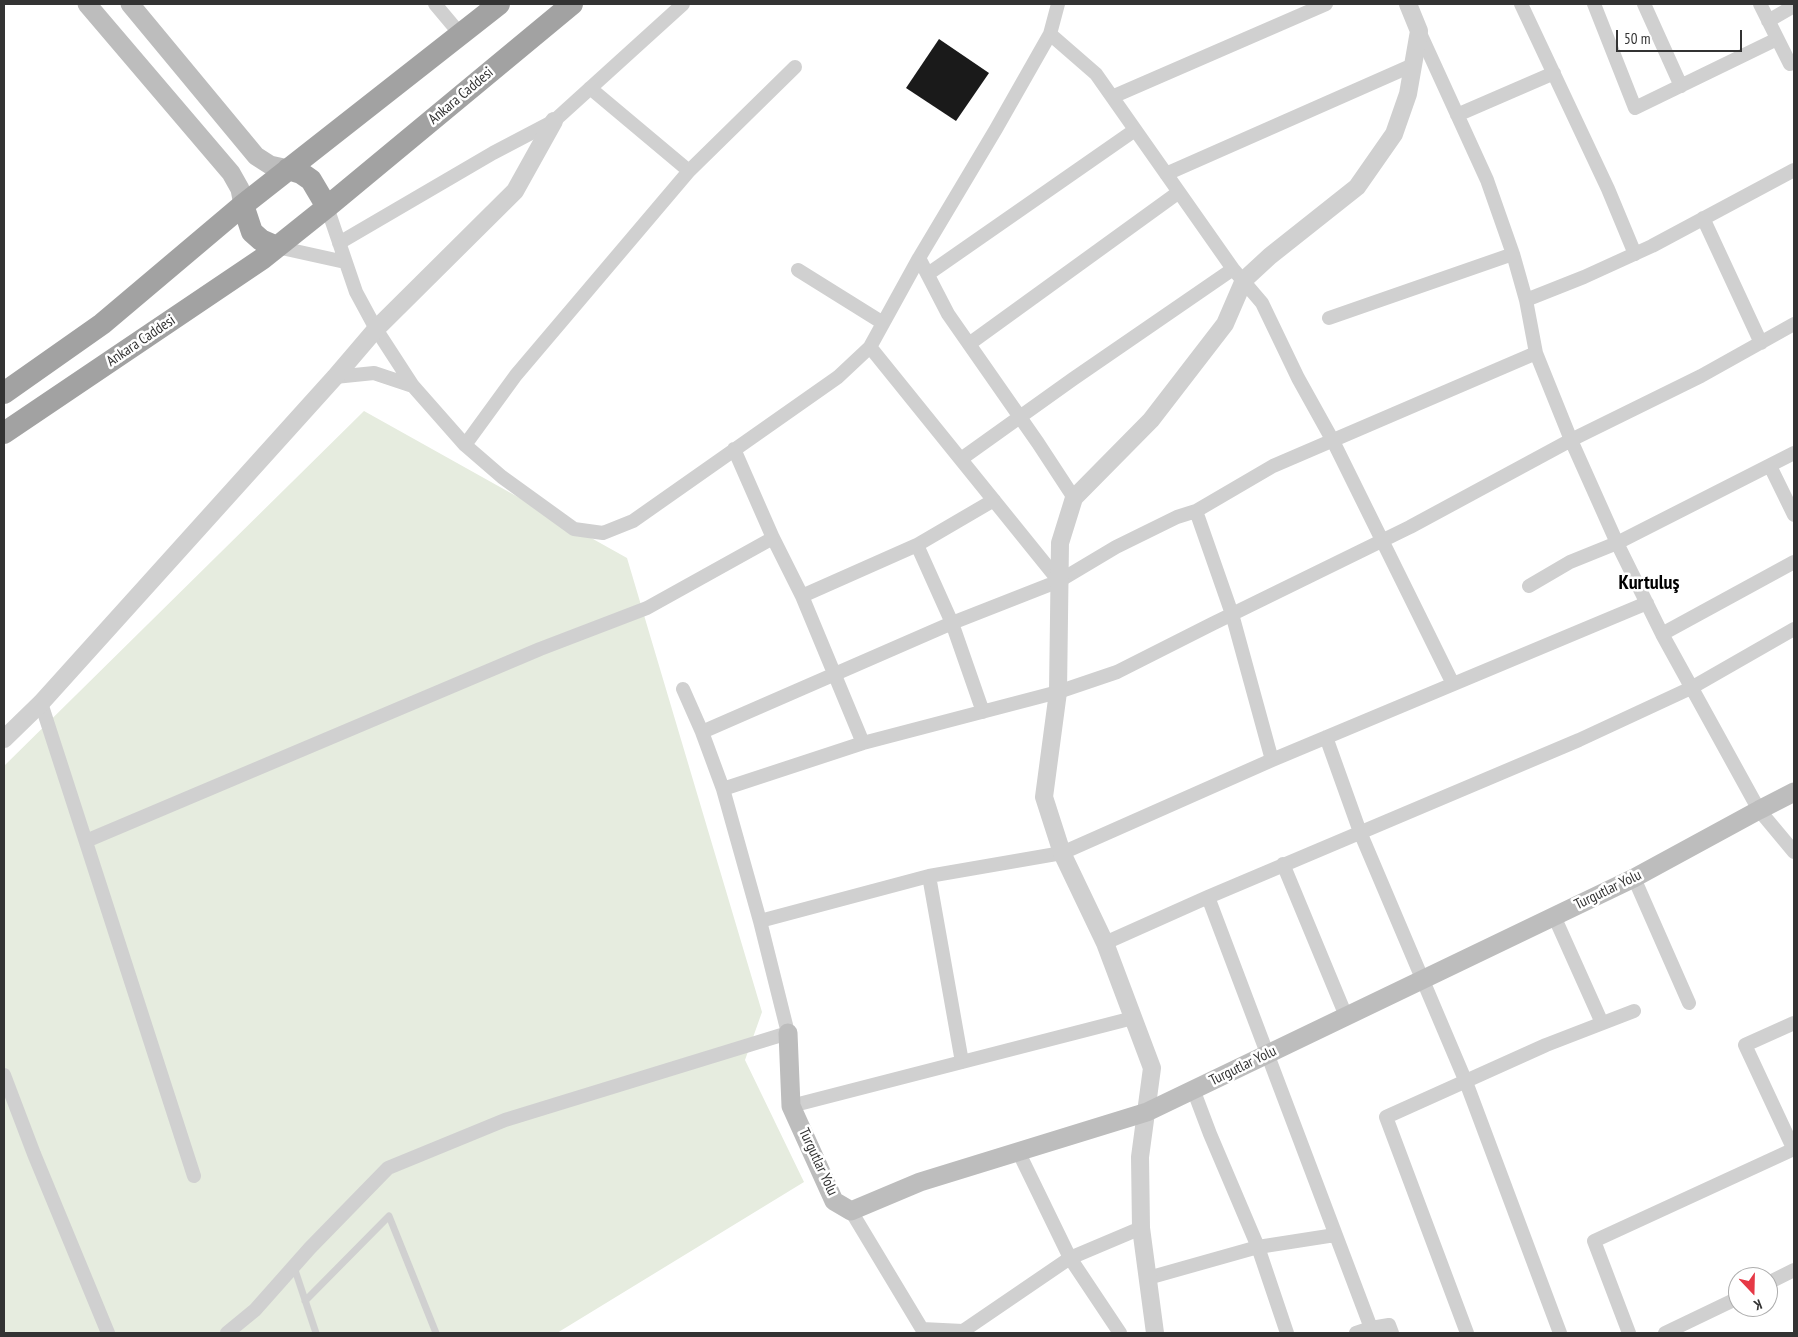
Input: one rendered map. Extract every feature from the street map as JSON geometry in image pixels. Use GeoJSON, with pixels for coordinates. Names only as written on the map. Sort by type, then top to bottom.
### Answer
{"type":"FeatureCollection","features":[{"type":"Feature","properties":{"kind":"highway"},"geometry":{"type":"LineString","coordinates":[[4,393],[102,324],[243,205],[500,4]]}},
{"type":"Feature","properties":{"kind":"highway","name":"Ankara Caddesi"},"geometry":{"type":"LineString","coordinates":[[4,433],[277,247],[572,4]]}},
{"type":"Feature","properties":{"kind":"highway"},"geometry":{"type":"LineString","coordinates":[[288,169],[301,173],[311,180],[327,207]]}},
{"type":"Feature","properties":{"kind":"highway"},"geometry":{"type":"LineString","coordinates":[[243,205],[252,232],[261,240],[277,247]]}},
{"type":"Feature","properties":{"kind":"main road"},"geometry":{"type":"LineString","coordinates":[[87,4],[232,174],[240,189],[243,205]]}},
{"type":"Feature","properties":{"kind":"main road"},"geometry":{"type":"LineString","coordinates":[[130,4],[256,156],[270,165],[288,169]]}},
{"type":"Feature","properties":{"kind":"main road","name":"Turgutlar Yolu"},"geometry":{"type":"LineString","coordinates":[[788,1033],[791,1106],[834,1200],[851,1211],[920,1182],[1147,1112],[1634,878],[1794,792]]}},
{"type":"Feature","properties":{"kind":"street"},"geometry":{"type":"LineString","coordinates":[[435,4],[461,35]]}},
{"type":"Feature","properties":{"kind":"street"},"geometry":{"type":"LineString","coordinates":[[339,243],[493,153],[554,121],[683,4]]}},
{"type":"Feature","properties":{"kind":"street"},"geometry":{"type":"LineString","coordinates":[[327,207],[356,292],[376,329],[413,386],[465,445],[502,477],[574,530],[603,533],[633,521],[838,377],[870,347],[1050,34],[1058,4]]}},
{"type":"Feature","properties":{"kind":"street"},"geometry":{"type":"LineString","coordinates":[[1112,97],[1326,4]]}},
{"type":"Feature","properties":{"kind":"street"},"geometry":{"type":"LineString","coordinates":[[1408,4],[1418,31],[1488,180],[1526,300],[1536,353],[1571,440],[1617,543],[1662,634],[1759,810],[1794,852]]}},
{"type":"Feature","properties":{"kind":"street"},"geometry":{"type":"LineString","coordinates":[[1521,4],[1608,189],[1635,254]]}},
{"type":"Feature","properties":{"kind":"street"},"geometry":{"type":"LineString","coordinates":[[1594,4],[1636,108],[1777,39]]}},
{"type":"Feature","properties":{"kind":"street"},"geometry":{"type":"LineString","coordinates":[[1644,4],[1680,86]]}},
{"type":"Feature","properties":{"kind":"street"},"geometry":{"type":"LineString","coordinates":[[1760,4],[1790,64],[1794,62]]}},
{"type":"Feature","properties":{"kind":"street"},"geometry":{"type":"LineString","coordinates":[[1768,21],[1794,6]]}},
{"type":"Feature","properties":{"kind":"street"},"geometry":{"type":"LineString","coordinates":[[961,459],[1020,417],[1239,274],[1270,256],[1357,187],[1394,134],[1408,94],[1418,31]]}},
{"type":"Feature","properties":{"kind":"street"},"geometry":{"type":"LineString","coordinates":[[1050,34],[1096,74],[1166,174],[1262,304],[1298,378],[1333,441],[1453,684]]}},
{"type":"Feature","properties":{"kind":"street"},"geometry":{"type":"LineString","coordinates":[[1166,174],[1413,66]]}},
{"type":"Feature","properties":{"kind":"street"},"geometry":{"type":"LineString","coordinates":[[465,445],[516,376],[689,171],[795,67]]}},
{"type":"Feature","properties":{"kind":"street"},"geometry":{"type":"LineString","coordinates":[[1457,115],[1554,73]]}},
{"type":"Feature","properties":{"kind":"street"},"geometry":{"type":"LineString","coordinates":[[590,88],[689,171]]}},
{"type":"Feature","properties":{"kind":"street"},"geometry":{"type":"LineString","coordinates":[[4,740],[41,703],[376,329],[515,191],[554,121]]}},
{"type":"Feature","properties":{"kind":"street"},"geometry":{"type":"LineString","coordinates":[[928,274],[1135,130]]}},
{"type":"Feature","properties":{"kind":"street"},"geometry":{"type":"LineString","coordinates":[[1526,300],[1584,278],[1635,254],[1794,170]]}},
{"type":"Feature","properties":{"kind":"street"},"geometry":{"type":"LineString","coordinates":[[969,344],[1179,192]]}},
{"type":"Feature","properties":{"kind":"street"},"geometry":{"type":"LineString","coordinates":[[1704,218],[1761,343]]}},
{"type":"Feature","properties":{"kind":"street"},"geometry":{"type":"LineString","coordinates":[[277,247],[345,262]]}},
{"type":"Feature","properties":{"kind":"street"},"geometry":{"type":"LineString","coordinates":[[1329,318],[1513,254]]}},
{"type":"Feature","properties":{"kind":"street"},"geometry":{"type":"LineString","coordinates":[[920,258],[948,314],[1074,498]]}},
{"type":"Feature","properties":{"kind":"street"},"geometry":{"type":"LineString","coordinates":[[798,270],[883,323]]}},
{"type":"Feature","properties":{"kind":"street"},"geometry":{"type":"LineString","coordinates":[[1155,1333],[1141,1228],[1140,1157],[1152,1068],[1105,943],[1062,853],[1044,797],[1058,692],[1060,543],[1074,498],[1151,420],[1225,324],[1239,274]]}},
{"type":"Feature","properties":{"kind":"street"},"geometry":{"type":"LineString","coordinates":[[723,790],[862,743],[1058,692],[1117,672],[1382,540],[1571,440],[1701,376],[1794,324]]}},
{"type":"Feature","properties":{"kind":"street"},"geometry":{"type":"LineString","coordinates":[[870,347],[1059,581]]}},
{"type":"Feature","properties":{"kind":"street"},"geometry":{"type":"LineString","coordinates":[[702,732],[952,623],[1059,581],[1116,547],[1177,517],[1196,511],[1273,466],[1536,353]]}},
{"type":"Feature","properties":{"kind":"street"},"geometry":{"type":"LineString","coordinates":[[335,377],[374,374],[413,386]]}},
{"type":"Feature","properties":{"kind":"street"},"geometry":{"type":"LineString","coordinates":[[734,449],[773,538],[802,596],[862,743]]}},
{"type":"Feature","properties":{"kind":"street"},"geometry":{"type":"LineString","coordinates":[[1528,586],[1570,562],[1617,543],[1794,453]]}},
{"type":"Feature","properties":{"kind":"street"},"geometry":{"type":"LineString","coordinates":[[1770,466],[1794,515]]}},
{"type":"Feature","properties":{"kind":"street"},"geometry":{"type":"LineString","coordinates":[[802,596],[917,545],[994,500]]}},
{"type":"Feature","properties":{"kind":"street"},"geometry":{"type":"LineString","coordinates":[[1196,511],[1232,614],[1272,760]]}},
{"type":"Feature","properties":{"kind":"street"},"geometry":{"type":"LineString","coordinates":[[86,841],[540,649],[647,608],[773,538]]}},
{"type":"Feature","properties":{"kind":"street"},"geometry":{"type":"LineString","coordinates":[[917,545],[952,623],[983,712]]}},
{"type":"Feature","properties":{"kind":"street"},"geometry":{"type":"LineString","coordinates":[[1662,634],[1794,562]]}},
{"type":"Feature","properties":{"kind":"street"},"geometry":{"type":"LineString","coordinates":[[760,921],[928,876],[1062,853],[1272,760],[1647,603]]}},
{"type":"Feature","properties":{"kind":"street"},"geometry":{"type":"LineString","coordinates":[[1105,943],[1283,864],[1579,740],[1691,688],[1794,629]]}},
{"type":"Feature","properties":{"kind":"street"},"geometry":{"type":"LineString","coordinates":[[227,1333],[255,1310],[294,1266],[388,1168],[505,1120],[788,1033],[760,921],[723,790],[702,732],[683,690]]}},
{"type":"Feature","properties":{"kind":"street"},"geometry":{"type":"LineString","coordinates":[[41,703],[194,1176]]}},
{"type":"Feature","properties":{"kind":"street"},"geometry":{"type":"LineString","coordinates":[[1326,737],[1360,832],[1424,979],[1466,1082],[1560,1333]]}},
{"type":"Feature","properties":{"kind":"street"},"geometry":{"type":"LineString","coordinates":[[1283,864],[1346,1016]]}},
{"type":"Feature","properties":{"kind":"street"},"geometry":{"type":"LineString","coordinates":[[928,876],[962,1062]]}},
{"type":"Feature","properties":{"kind":"street"},"geometry":{"type":"LineString","coordinates":[[1634,878],[1689,1003]]}},
{"type":"Feature","properties":{"kind":"street"},"geometry":{"type":"LineString","coordinates":[[1208,897],[1370,1328]]}},
{"type":"Feature","properties":{"kind":"street"},"geometry":{"type":"LineString","coordinates":[[1554,916],[1602,1023]]}},
{"type":"Feature","properties":{"kind":"street"},"geometry":{"type":"LineString","coordinates":[[1467,1333],[1386,1116],[1466,1082],[1546,1044],[1634,1011]]}},
{"type":"Feature","properties":{"kind":"street"},"geometry":{"type":"LineString","coordinates":[[791,1106],[1134,1018]]}},
{"type":"Feature","properties":{"kind":"street"},"geometry":{"type":"LineString","coordinates":[[1629,1333],[1594,1241],[1794,1149],[1745,1045],[1794,1023]]}},
{"type":"Feature","properties":{"kind":"street"},"geometry":{"type":"LineString","coordinates":[[4,1075],[34,1154],[108,1333]]}},
{"type":"Feature","properties":{"kind":"street"},"geometry":{"type":"LineString","coordinates":[[1194,1089],[1210,1134],[1258,1247],[1287,1333]]}},
{"type":"Feature","properties":{"kind":"street"},"geometry":{"type":"LineString","coordinates":[[1018,1151],[1070,1258],[1120,1333]]}},
{"type":"Feature","properties":{"kind":"street"},"geometry":{"type":"LineString","coordinates":[[851,1211],[922,1329],[963,1331],[1070,1258],[1141,1228]]}},
{"type":"Feature","properties":{"kind":"street"},"geometry":{"type":"LineString","coordinates":[[1148,1278],[1258,1247],[1335,1235]]}},
{"type":"Feature","properties":{"kind":"street"},"geometry":{"type":"LineString","coordinates":[[1778,1278],[1794,1270]]}},
{"type":"Feature","properties":{"kind":"street"},"geometry":{"type":"LineString","coordinates":[[1665,1333],[1728,1303]]}},
{"type":"Feature","properties":{"kind":"street"},"geometry":{"type":"LineString","coordinates":[[1356,1333],[1370,1328],[1389,1325],[1392,1333]]}},
{"type":"Feature","properties":{"kind":"lane"},"geometry":{"type":"LineString","coordinates":[[305,1301],[390,1216],[436,1333]]}},
{"type":"Feature","properties":{"kind":"lane"},"geometry":{"type":"LineString","coordinates":[[294,1266],[316,1333]]}},
{"type":"Feature","properties":{"kind":"shaded area"},"geometry":{"type":"Polygon","coordinates":[[[364,411],[627,558],[762,1012],[745,1060],[804,1182],[557,1333],[4,1333],[4,766],[364,411]]]}},
{"type":"Feature","properties":{"kind":"building"},"geometry":{"type":"Polygon","coordinates":[[[939,39],[989,73],[956,121],[906,88],[939,39]]]}},
{"type":"Feature","properties":{"kind":"district","name":"Kurtuluş"},"geometry":{"type":"Point","coordinates":[1649,583]}}]}
